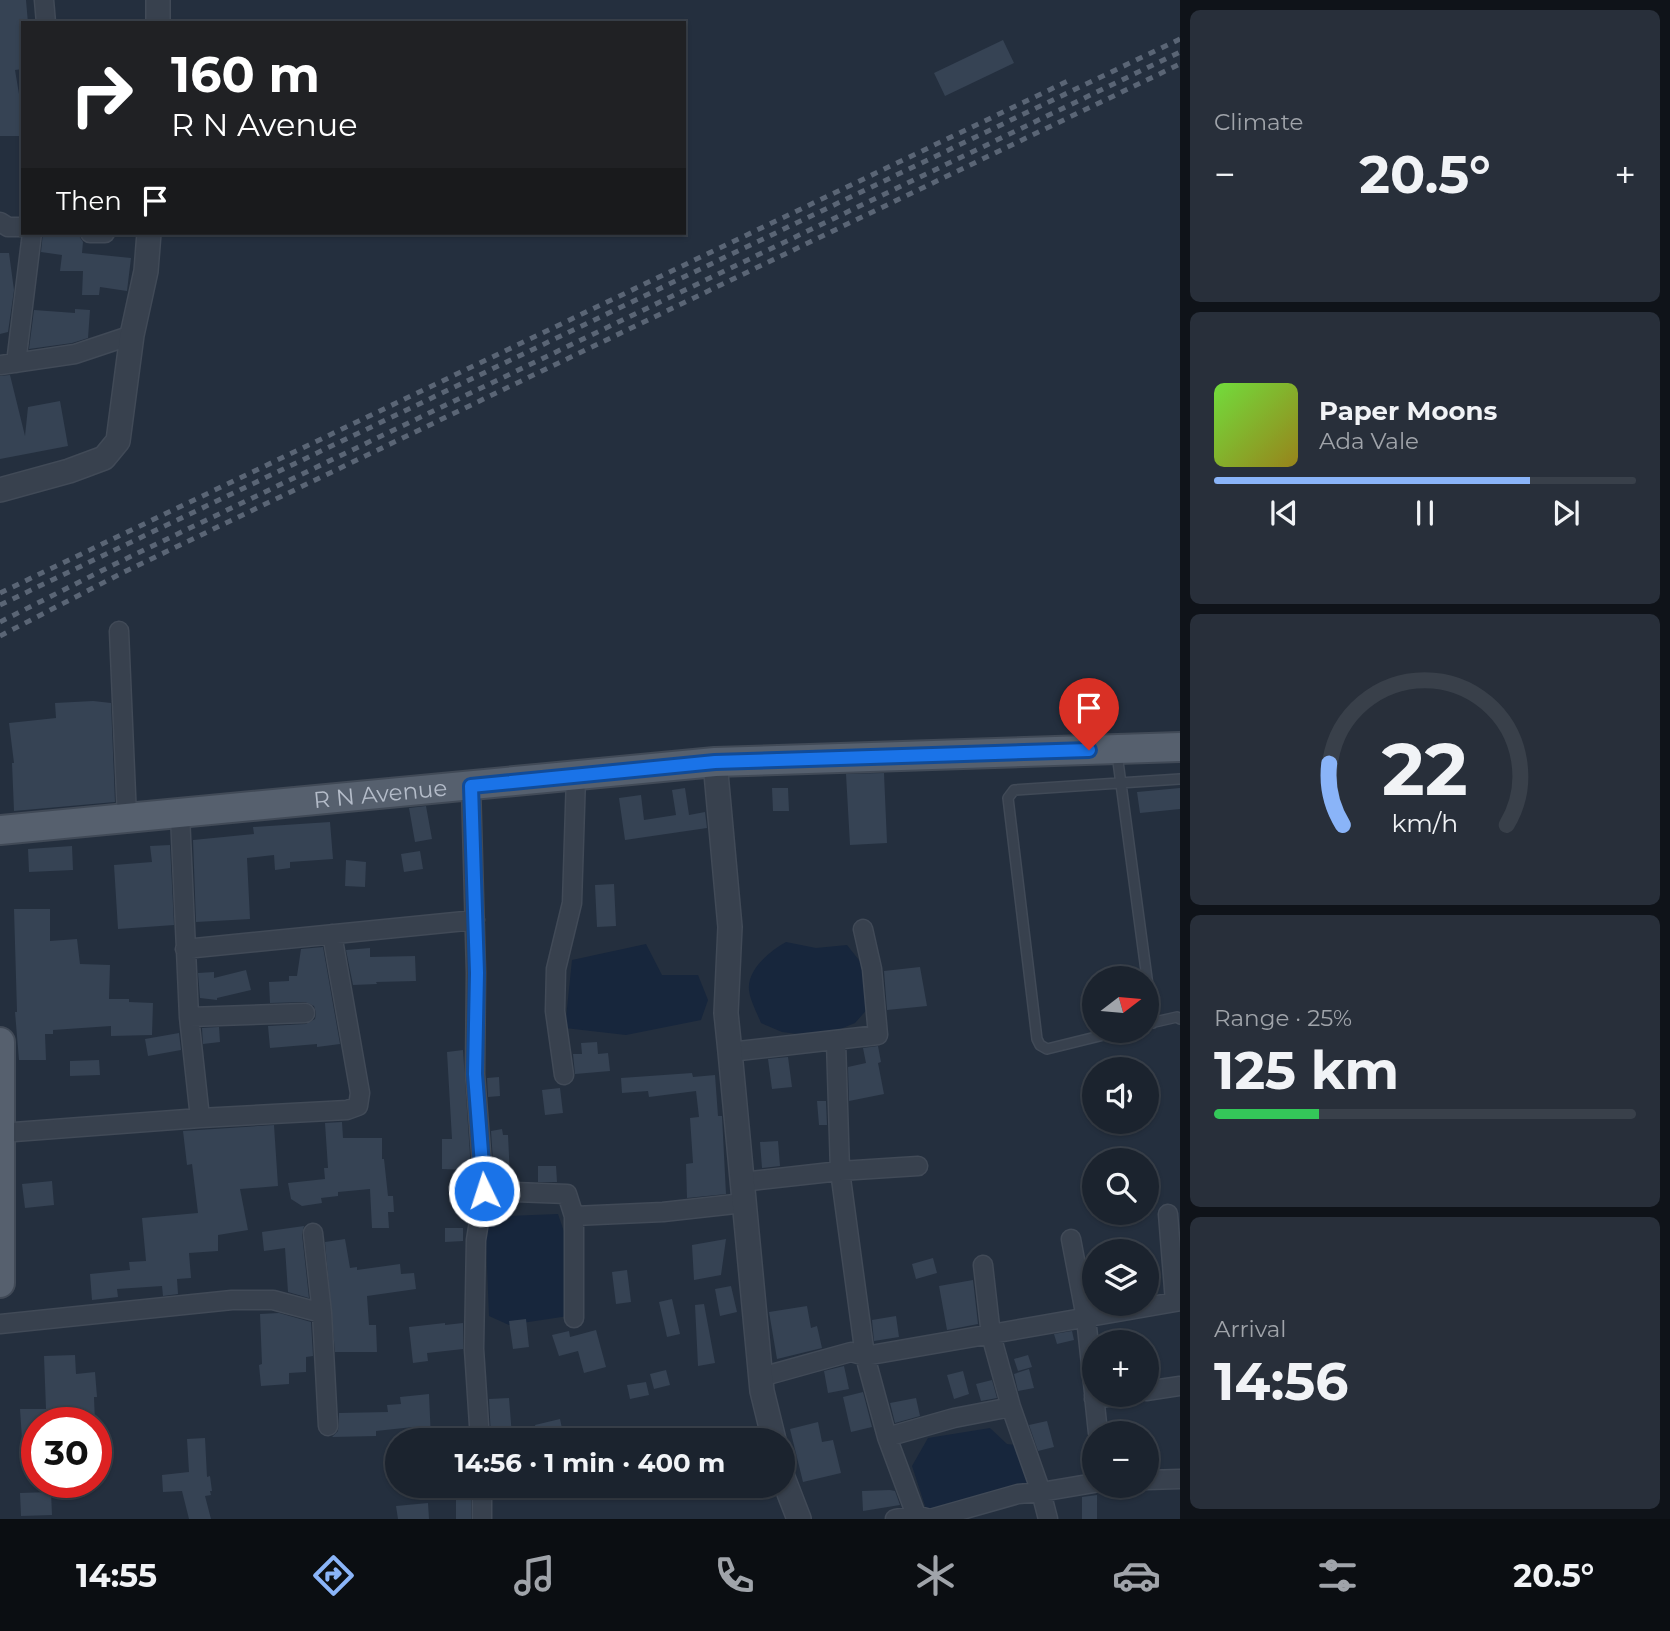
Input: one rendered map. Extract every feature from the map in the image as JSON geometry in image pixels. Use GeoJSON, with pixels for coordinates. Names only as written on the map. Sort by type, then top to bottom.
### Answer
{"type":"FeatureCollection","features":[{"type":"Feature","properties":{"kind":"main road","name":"R N Avenue"},"geometry":{"type":"LineString","coordinates":[[0,831],[715,762],[1180,747]]}},
{"type":"Feature","properties":{"kind":"main road"},"geometry":{"type":"LineString","coordinates":[[0,1042],[0,1283]]}},
{"type":"Feature","properties":{"kind":"street"},"geometry":{"type":"LineString","coordinates":[[44,0],[46,21]]}},
{"type":"Feature","properties":{"kind":"street"},"geometry":{"type":"LineString","coordinates":[[158,0],[158,21]]}},
{"type":"Feature","properties":{"kind":"street"},"geometry":{"type":"LineString","coordinates":[[0,222],[8,227],[21,227]]}},
{"type":"Feature","properties":{"kind":"street"},"geometry":{"type":"LineString","coordinates":[[32,235],[8,364],[75,354],[132,335]]}},
{"type":"Feature","properties":{"kind":"street"},"geometry":{"type":"LineString","coordinates":[[0,490],[69,471],[104,458],[118,441],[132,335],[146,271],[149,235]]}},
{"type":"Feature","properties":{"kind":"street"},"geometry":{"type":"LineString","coordinates":[[119,631],[127,818]]}},
{"type":"Feature","properties":{"kind":"street"},"geometry":{"type":"LineString","coordinates":[[715,762],[730,927],[726,1013],[761,1377],[772,1428]]}},
{"type":"Feature","properties":{"kind":"street"},"geometry":{"type":"LineString","coordinates":[[564,1075],[555,1011],[556,970],[572,903],[576,776]]}},
{"type":"Feature","properties":{"kind":"street"},"geometry":{"type":"LineString","coordinates":[[471,786],[475,920],[475,1074],[484,1191],[476,1240],[474,1349],[479,1428]]}},
{"type":"Feature","properties":{"kind":"street"},"geometry":{"type":"LineString","coordinates":[[180,815],[189,1017],[200,1118]]}},
{"type":"Feature","properties":{"kind":"street"},"geometry":{"type":"LineString","coordinates":[[185,949],[475,920]]}},
{"type":"Feature","properties":{"kind":"street"},"geometry":{"type":"LineString","coordinates":[[730,1052],[878,1035],[872,969],[863,929]]}},
{"type":"Feature","properties":{"kind":"street"},"geometry":{"type":"LineString","coordinates":[[1,1133],[347,1110],[358,1106],[360,1093],[332,934]]}},
{"type":"Feature","properties":{"kind":"street"},"geometry":{"type":"LineString","coordinates":[[189,1017],[305,1013]]}},
{"type":"Feature","properties":{"kind":"street"},"geometry":{"type":"LineString","coordinates":[[836,1041],[840,1171],[865,1356],[887,1437],[916,1515]]}},
{"type":"Feature","properties":{"kind":"street"},"geometry":{"type":"LineString","coordinates":[[574,1216],[663,1212],[840,1171],[918,1166]]}},
{"type":"Feature","properties":{"kind":"street"},"geometry":{"type":"LineString","coordinates":[[484,1191],[567,1194],[574,1216],[574,1318]]}},
{"type":"Feature","properties":{"kind":"street"},"geometry":{"type":"LineString","coordinates":[[761,1377],[851,1352],[865,1356],[1178,1302],[1168,1214]]}},
{"type":"Feature","properties":{"kind":"street"},"geometry":{"type":"LineString","coordinates":[[313,1233],[322,1313],[328,1426]]}},
{"type":"Feature","properties":{"kind":"street"},"geometry":{"type":"LineString","coordinates":[[1071,1239],[1087,1330]]}},
{"type":"Feature","properties":{"kind":"street"},"geometry":{"type":"LineString","coordinates":[[983,1265],[991,1335],[1048,1519]]}},
{"type":"Feature","properties":{"kind":"street"},"geometry":{"type":"LineString","coordinates":[[0,1324],[232,1300],[273,1300],[322,1313]]}},
{"type":"Feature","properties":{"kind":"street"},"geometry":{"type":"LineString","coordinates":[[1159,1389],[1180,1386]]}},
{"type":"Feature","properties":{"kind":"street"},"geometry":{"type":"LineString","coordinates":[[887,1437],[954,1418],[1011,1406]]}},
{"type":"Feature","properties":{"kind":"street"},"geometry":{"type":"LineString","coordinates":[[1159,1480],[1180,1479]]}},
{"type":"Feature","properties":{"kind":"street"},"geometry":{"type":"LineString","coordinates":[[895,1519],[916,1515],[930,1519],[1018,1494],[1082,1485]]}},
{"type":"Feature","properties":{"kind":"street"},"geometry":{"type":"LineString","coordinates":[[482,1498],[482,1519]]}},
{"type":"Feature","properties":{"kind":"street"},"geometry":{"type":"LineString","coordinates":[[791,1498],[799,1519]]}},
{"type":"Feature","properties":{"kind":"lane"},"geometry":{"type":"LineString","coordinates":[[1116,749],[1143,966]]}},
{"type":"Feature","properties":{"kind":"lane"},"geometry":{"type":"LineString","coordinates":[[1082,1040],[1046,1049],[1037,1039],[1009,798],[1014,790],[1180,779]]}},
{"type":"Feature","properties":{"kind":"lane"},"geometry":{"type":"LineString","coordinates":[[1159,1022],[1177,1017],[1180,1019]]}},
{"type":"Feature","properties":{"kind":"water"},"geometry":{"type":"Polygon","coordinates":[[[786,942],[816,948],[847,945],[866,969],[871,1005],[855,1023],[821,1037],[782,1032],[761,1023],[751,998],[749,982],[761,962],[786,942]]]}},
{"type":"Feature","properties":{"kind":"water"},"geometry":{"type":"Polygon","coordinates":[[[646,944],[662,975],[698,975],[708,1000],[701,1020],[626,1035],[565,1028],[572,960],[646,944]]]}},
{"type":"Feature","properties":{"kind":"water"},"geometry":{"type":"Polygon","coordinates":[[[558,1214],[577,1270],[568,1316],[509,1325],[489,1316],[485,1217],[558,1214]]]}},
{"type":"Feature","properties":{"kind":"water"},"geometry":{"type":"Polygon","coordinates":[[[990,1428],[1007,1444],[1025,1446],[1038,1489],[927,1512],[912,1466],[928,1438],[990,1428]]]}},
{"type":"Feature","properties":{"kind":"building"},"geometry":{"type":"Polygon","coordinates":[[[0,0],[26,0],[28,21],[21,21],[21,69],[15,70],[21,106],[21,136],[0,136],[0,0]]]}},
{"type":"Feature","properties":{"kind":"building"},"geometry":{"type":"Polygon","coordinates":[[[1003,40],[1014,63],[945,96],[934,73],[1003,40]]]}},
{"type":"Feature","properties":{"kind":"building"},"geometry":{"type":"Polygon","coordinates":[[[43,235],[67,235],[79,236],[83,242],[82,253],[131,258],[127,291],[100,287],[99,295],[82,295],[83,271],[60,271],[62,255],[41,252],[43,235]]]}},
{"type":"Feature","properties":{"kind":"building"},"geometry":{"type":"Polygon","coordinates":[[[0,253],[9,253],[14,290],[8,332],[0,334],[0,253]]]}},
{"type":"Feature","properties":{"kind":"building"},"geometry":{"type":"Polygon","coordinates":[[[75,309],[90,310],[88,338],[29,349],[34,310],[75,313],[75,309]]]}},
{"type":"Feature","properties":{"kind":"building"},"geometry":{"type":"Polygon","coordinates":[[[10,375],[25,436],[28,407],[60,401],[68,446],[0,459],[0,376],[10,375]]]}},
{"type":"Feature","properties":{"kind":"building"},"geometry":{"type":"Polygon","coordinates":[[[55,703],[111,703],[115,802],[14,811],[14,763],[9,723],[56,718],[55,703]]]}},
{"type":"Feature","properties":{"kind":"building"},"geometry":{"type":"Polygon","coordinates":[[[884,773],[887,843],[850,845],[846,774],[884,773]]]}},
{"type":"Feature","properties":{"kind":"building"},"geometry":{"type":"Polygon","coordinates":[[[685,788],[689,815],[705,812],[707,828],[625,840],[619,798],[641,795],[644,820],[676,815],[672,790],[685,788]]]}},
{"type":"Feature","properties":{"kind":"building"},"geometry":{"type":"Polygon","coordinates":[[[772,788],[788,788],[789,811],[773,811],[772,788]]]}},
{"type":"Feature","properties":{"kind":"building"},"geometry":{"type":"Polygon","coordinates":[[[1180,788],[1180,809],[1140,813],[1137,792],[1180,788]]]}},
{"type":"Feature","properties":{"kind":"building"},"geometry":{"type":"Polygon","coordinates":[[[426,806],[432,839],[415,842],[409,808],[426,806]]]}},
{"type":"Feature","properties":{"kind":"building"},"geometry":{"type":"Polygon","coordinates":[[[330,822],[333,859],[290,862],[290,868],[275,870],[274,855],[247,858],[250,919],[196,922],[193,840],[254,834],[253,827],[330,822]]]}},
{"type":"Feature","properties":{"kind":"building"},"geometry":{"type":"Polygon","coordinates":[[[170,845],[174,925],[118,929],[114,865],[152,862],[150,846],[170,845]]]}},
{"type":"Feature","properties":{"kind":"building"},"geometry":{"type":"Polygon","coordinates":[[[72,846],[73,870],[29,872],[28,849],[72,846]]]}},
{"type":"Feature","properties":{"kind":"building"},"geometry":{"type":"Polygon","coordinates":[[[420,851],[423,869],[404,872],[401,854],[420,851]]]}},
{"type":"Feature","properties":{"kind":"building"},"geometry":{"type":"Polygon","coordinates":[[[346,860],[366,862],[365,887],[345,886],[346,860]]]}},
{"type":"Feature","properties":{"kind":"building"},"geometry":{"type":"Polygon","coordinates":[[[614,884],[616,926],[597,927],[595,885],[614,884]]]}},
{"type":"Feature","properties":{"kind":"building"},"geometry":{"type":"Polygon","coordinates":[[[14,909],[50,909],[50,941],[77,939],[80,964],[110,965],[109,999],[153,1003],[152,1035],[111,1036],[111,1026],[53,1030],[53,1034],[45,1034],[46,1060],[19,1060],[15,1012],[14,909]]]}},
{"type":"Feature","properties":{"kind":"building"},"geometry":{"type":"Polygon","coordinates":[[[323,947],[340,1044],[270,1048],[268,1026],[306,1024],[315,1019],[316,1013],[314,1006],[305,1002],[270,1003],[269,982],[289,981],[289,976],[297,976],[301,949],[323,947]]]}},
{"type":"Feature","properties":{"kind":"building"},"geometry":{"type":"Polygon","coordinates":[[[370,948],[370,957],[415,956],[416,981],[353,985],[346,950],[370,948]]]}},
{"type":"Feature","properties":{"kind":"building"},"geometry":{"type":"Polygon","coordinates":[[[920,967],[927,1006],[887,1010],[884,971],[920,967]]]}},
{"type":"Feature","properties":{"kind":"building"},"geometry":{"type":"Polygon","coordinates":[[[246,970],[251,990],[217,1000],[200,998],[198,973],[214,972],[214,978],[246,970]]]}},
{"type":"Feature","properties":{"kind":"building"},"geometry":{"type":"Polygon","coordinates":[[[219,1027],[220,1042],[203,1044],[202,1028],[219,1027]]]}},
{"type":"Feature","properties":{"kind":"building"},"geometry":{"type":"Polygon","coordinates":[[[179,1033],[181,1050],[148,1056],[145,1039],[179,1033]]]}},
{"type":"Feature","properties":{"kind":"building"},"geometry":{"type":"Polygon","coordinates":[[[597,1042],[598,1054],[608,1053],[610,1071],[575,1074],[573,1054],[582,1054],[581,1043],[597,1042]]]}},
{"type":"Feature","properties":{"kind":"building"},"geometry":{"type":"Polygon","coordinates":[[[878,1046],[881,1062],[878,1063],[884,1094],[849,1101],[848,1067],[866,1063],[863,1048],[878,1046]]]}},
{"type":"Feature","properties":{"kind":"building"},"geometry":{"type":"Polygon","coordinates":[[[463,1050],[471,1170],[442,1169],[442,1139],[452,1139],[447,1052],[463,1050]]]}},
{"type":"Feature","properties":{"kind":"building"},"geometry":{"type":"Polygon","coordinates":[[[788,1057],[792,1087],[772,1089],[768,1059],[788,1057]]]}},
{"type":"Feature","properties":{"kind":"building"},"geometry":{"type":"Polygon","coordinates":[[[99,1060],[100,1075],[70,1076],[70,1061],[99,1060]]]}},
{"type":"Feature","properties":{"kind":"building"},"geometry":{"type":"Polygon","coordinates":[[[692,1073],[693,1077],[715,1075],[718,1116],[722,1116],[726,1194],[687,1198],[686,1164],[693,1163],[690,1118],[699,1117],[696,1091],[649,1097],[648,1091],[622,1093],[621,1078],[692,1073]]]}},
{"type":"Feature","properties":{"kind":"building"},"geometry":{"type":"Polygon","coordinates":[[[499,1077],[500,1096],[488,1097],[487,1078],[499,1077]]]}},
{"type":"Feature","properties":{"kind":"building"},"geometry":{"type":"Polygon","coordinates":[[[560,1088],[563,1113],[545,1115],[542,1090],[560,1088]]]}},
{"type":"Feature","properties":{"kind":"building"},"geometry":{"type":"Polygon","coordinates":[[[817,1101],[826,1101],[827,1125],[819,1125],[817,1101]]]}},
{"type":"Feature","properties":{"kind":"building"},"geometry":{"type":"Polygon","coordinates":[[[342,1122],[343,1138],[382,1138],[382,1159],[388,1196],[393,1196],[394,1212],[388,1212],[389,1228],[372,1228],[370,1189],[338,1192],[338,1196],[321,1198],[322,1203],[302,1206],[291,1199],[288,1183],[325,1179],[324,1168],[328,1168],[325,1123],[342,1122]]]}},
{"type":"Feature","properties":{"kind":"building"},"geometry":{"type":"Polygon","coordinates":[[[274,1125],[278,1186],[240,1189],[248,1230],[218,1235],[218,1251],[189,1253],[191,1278],[177,1279],[178,1294],[163,1296],[162,1286],[117,1289],[118,1297],[92,1300],[90,1274],[130,1270],[129,1262],[146,1261],[142,1218],[198,1213],[192,1164],[187,1165],[183,1131],[274,1125]]]}},
{"type":"Feature","properties":{"kind":"building"},"geometry":{"type":"Polygon","coordinates":[[[502,1129],[503,1135],[508,1135],[510,1177],[494,1177],[491,1131],[502,1129]]]}},
{"type":"Feature","properties":{"kind":"building"},"geometry":{"type":"Polygon","coordinates":[[[778,1141],[780,1166],[762,1168],[760,1142],[778,1141]]]}},
{"type":"Feature","properties":{"kind":"building"},"geometry":{"type":"Polygon","coordinates":[[[538,1166],[556,1166],[557,1182],[538,1182],[538,1166]]]}},
{"type":"Feature","properties":{"kind":"building"},"geometry":{"type":"Polygon","coordinates":[[[52,1181],[54,1205],[25,1208],[22,1184],[52,1181]]]}},
{"type":"Feature","properties":{"kind":"building"},"geometry":{"type":"Polygon","coordinates":[[[304,1226],[302,1234],[309,1298],[288,1292],[285,1248],[264,1251],[262,1232],[304,1226]]]}},
{"type":"Feature","properties":{"kind":"building"},"geometry":{"type":"Polygon","coordinates":[[[445,1228],[463,1228],[463,1241],[445,1242],[445,1228]]]}},
{"type":"Feature","properties":{"kind":"building"},"geometry":{"type":"Polygon","coordinates":[[[345,1239],[350,1268],[357,1267],[357,1270],[400,1264],[401,1274],[414,1273],[416,1289],[367,1296],[369,1325],[376,1325],[377,1352],[335,1352],[325,1242],[345,1239]]]}},
{"type":"Feature","properties":{"kind":"building"},"geometry":{"type":"Polygon","coordinates":[[[726,1239],[721,1275],[694,1280],[692,1245],[726,1239]]]}},
{"type":"Feature","properties":{"kind":"building"},"geometry":{"type":"Polygon","coordinates":[[[933,1258],[937,1273],[916,1279],[912,1264],[933,1258]]]}},
{"type":"Feature","properties":{"kind":"building"},"geometry":{"type":"Polygon","coordinates":[[[627,1270],[631,1302],[616,1304],[612,1272],[627,1270]]]}},
{"type":"Feature","properties":{"kind":"building"},"geometry":{"type":"Polygon","coordinates":[[[973,1280],[978,1324],[947,1330],[939,1286],[973,1280]]]}},
{"type":"Feature","properties":{"kind":"building"},"geometry":{"type":"Polygon","coordinates":[[[731,1286],[737,1312],[720,1316],[715,1289],[731,1286]]]}},
{"type":"Feature","properties":{"kind":"building"},"geometry":{"type":"Polygon","coordinates":[[[672,1299],[680,1334],[667,1337],[659,1302],[672,1299]]]}},
{"type":"Feature","properties":{"kind":"building"},"geometry":{"type":"Polygon","coordinates":[[[704,1304],[715,1363],[698,1366],[695,1305],[704,1304]]]}},
{"type":"Feature","properties":{"kind":"building"},"geometry":{"type":"Polygon","coordinates":[[[807,1306],[811,1328],[817,1326],[822,1348],[777,1359],[769,1312],[807,1306]]]}},
{"type":"Feature","properties":{"kind":"building"},"geometry":{"type":"Polygon","coordinates":[[[279,1313],[311,1322],[313,1356],[306,1357],[306,1372],[289,1373],[289,1384],[261,1386],[260,1314],[279,1313]]]}},
{"type":"Feature","properties":{"kind":"building"},"geometry":{"type":"Polygon","coordinates":[[[896,1316],[899,1337],[874,1341],[872,1320],[896,1316]]]}},
{"type":"Feature","properties":{"kind":"building"},"geometry":{"type":"Polygon","coordinates":[[[526,1319],[529,1347],[513,1349],[509,1321],[526,1319]]]}},
{"type":"Feature","properties":{"kind":"building"},"geometry":{"type":"Polygon","coordinates":[[[463,1323],[463,1349],[427,1353],[428,1361],[413,1363],[409,1327],[463,1323]]]}},
{"type":"Feature","properties":{"kind":"building"},"geometry":{"type":"Polygon","coordinates":[[[596,1330],[606,1367],[584,1373],[578,1351],[559,1356],[552,1335],[569,1331],[570,1337],[596,1330]]]}},
{"type":"Feature","properties":{"kind":"building"},"geometry":{"type":"Polygon","coordinates":[[[1072,1331],[1074,1340],[1057,1344],[1054,1334],[1072,1331]]]}},
{"type":"Feature","properties":{"kind":"building"},"geometry":{"type":"Polygon","coordinates":[[[75,1355],[76,1374],[95,1372],[97,1397],[94,1397],[94,1407],[46,1407],[44,1356],[75,1355]]]}},
{"type":"Feature","properties":{"kind":"building"},"geometry":{"type":"Polygon","coordinates":[[[1028,1355],[1032,1367],[1018,1371],[1014,1359],[1028,1355]]]}},
{"type":"Feature","properties":{"kind":"building"},"geometry":{"type":"Polygon","coordinates":[[[844,1366],[849,1389],[828,1393],[824,1371],[844,1366]]]}},
{"type":"Feature","properties":{"kind":"building"},"geometry":{"type":"Polygon","coordinates":[[[1029,1369],[1034,1388],[1018,1391],[1014,1374],[1029,1369]]]}},
{"type":"Feature","properties":{"kind":"building"},"geometry":{"type":"Polygon","coordinates":[[[666,1370],[670,1385],[654,1389],[650,1374],[666,1370]]]}},
{"type":"Feature","properties":{"kind":"building"},"geometry":{"type":"Polygon","coordinates":[[[963,1371],[969,1394],[954,1399],[947,1375],[963,1371]]]}},
{"type":"Feature","properties":{"kind":"building"},"geometry":{"type":"Polygon","coordinates":[[[992,1380],[997,1398],[981,1401],[976,1384],[992,1380]]]}},
{"type":"Feature","properties":{"kind":"building"},"geometry":{"type":"Polygon","coordinates":[[[646,1382],[649,1395],[630,1399],[627,1385],[646,1382]]]}},
{"type":"Feature","properties":{"kind":"building"},"geometry":{"type":"Polygon","coordinates":[[[863,1392],[872,1427],[851,1432],[843,1397],[863,1392]]]}},
{"type":"Feature","properties":{"kind":"building"},"geometry":{"type":"Polygon","coordinates":[[[429,1394],[430,1428],[385,1428],[376,1431],[376,1436],[332,1437],[338,1431],[339,1413],[388,1412],[387,1405],[401,1404],[400,1397],[429,1394]]]}},
{"type":"Feature","properties":{"kind":"building"},"geometry":{"type":"Polygon","coordinates":[[[509,1398],[511,1428],[491,1428],[489,1399],[509,1398]]]}},
{"type":"Feature","properties":{"kind":"building"},"geometry":{"type":"Polygon","coordinates":[[[916,1398],[920,1416],[895,1423],[890,1403],[916,1398]]]}},
{"type":"Feature","properties":{"kind":"building"},"geometry":{"type":"Polygon","coordinates":[[[560,1419],[562,1428],[536,1428],[535,1425],[560,1419]]]}},
{"type":"Feature","properties":{"kind":"building"},"geometry":{"type":"Polygon","coordinates":[[[1047,1421],[1054,1447],[1038,1451],[1029,1425],[1047,1421]]]}},
{"type":"Feature","properties":{"kind":"building"},"geometry":{"type":"Polygon","coordinates":[[[818,1422],[822,1442],[833,1440],[841,1473],[803,1482],[795,1449],[794,1428],[818,1422]]]}},
{"type":"Feature","properties":{"kind":"building"},"geometry":{"type":"Polygon","coordinates":[[[205,1438],[207,1477],[210,1476],[212,1491],[211,1495],[205,1496],[211,1519],[189,1519],[182,1491],[163,1492],[162,1475],[189,1472],[187,1439],[205,1438]]]}},
{"type":"Feature","properties":{"kind":"building"},"geometry":{"type":"Polygon","coordinates":[[[862,1491],[895,1491],[900,1505],[863,1511],[862,1491]]]}},
{"type":"Feature","properties":{"kind":"building"},"geometry":{"type":"Polygon","coordinates":[[[20,1493],[21,1498],[51,1498],[52,1515],[21,1516],[20,1493]]]}},
{"type":"Feature","properties":{"kind":"building"},"geometry":{"type":"Polygon","coordinates":[[[456,1498],[471,1498],[471,1519],[456,1519],[456,1498]]]}},
{"type":"Feature","properties":{"kind":"building"},"geometry":{"type":"Polygon","coordinates":[[[1082,1498],[1097,1498],[1097,1519],[1082,1519],[1082,1498]]]}},
{"type":"Feature","properties":{"kind":"building"},"geometry":{"type":"Polygon","coordinates":[[[428,1503],[429,1519],[398,1519],[396,1506],[428,1503]]]}},
{"type":"Feature","properties":{"kind":"railway"},"geometry":{"type":"LineString","coordinates":[[0,605],[1180,39]]}},
{"type":"Feature","properties":{"kind":"railway"},"geometry":{"type":"LineString","coordinates":[[0,622],[115,564],[1180,52]]}},
{"type":"Feature","properties":{"kind":"railway"},"geometry":{"type":"LineString","coordinates":[[0,636],[122,573],[1180,64]]}},
{"type":"Feature","properties":{"kind":"railway"},"geometry":{"type":"LineString","coordinates":[[0,593],[1070,80]]}},
{"type":"Feature","properties":{"kind":"route"},"geometry":{"type":"LineString","coordinates":[[484,1191],[475,1074],[477,973],[471,786],[715,762],[1089,750]]}}]}
